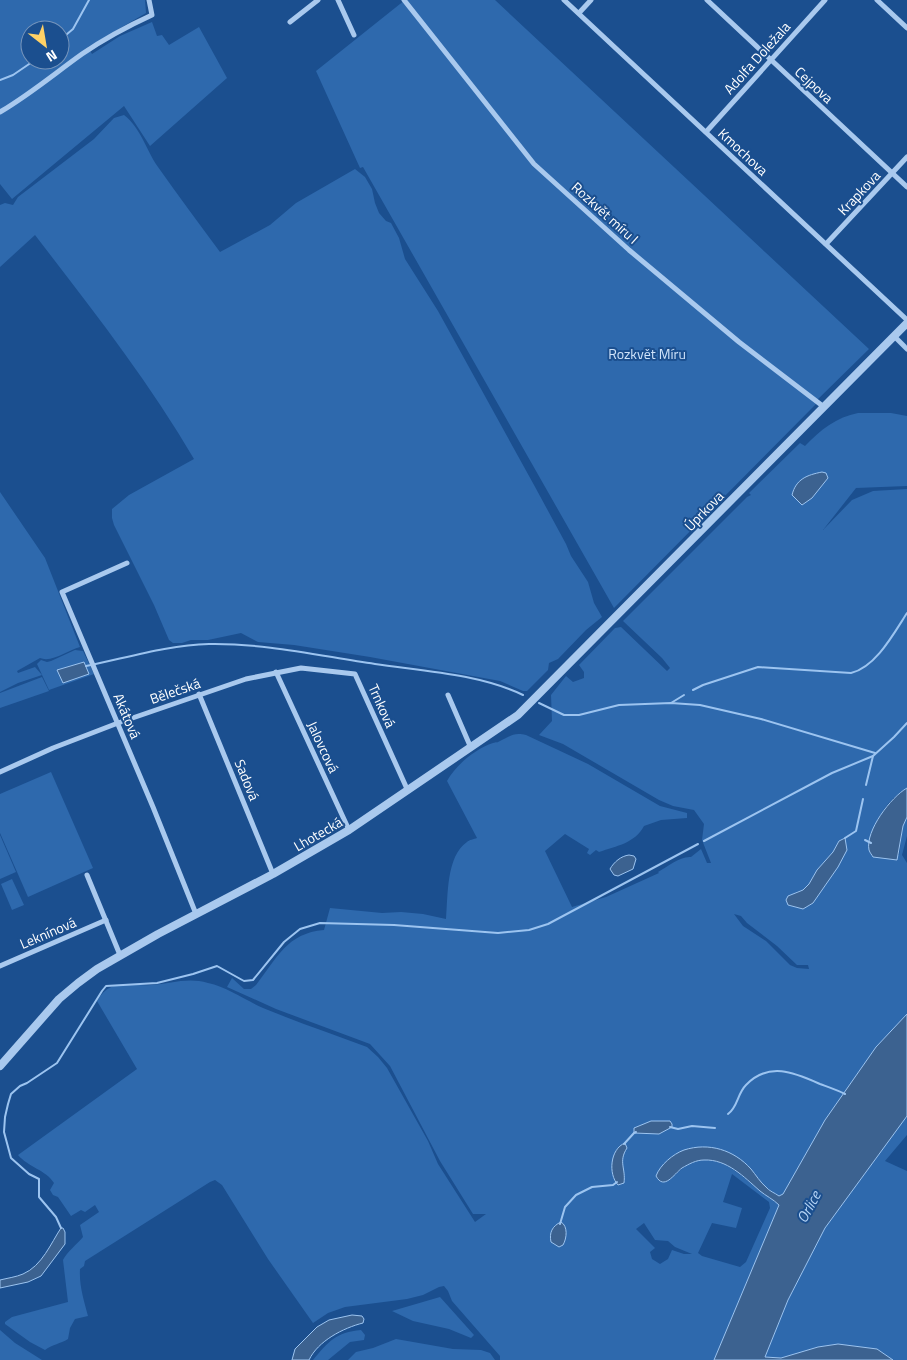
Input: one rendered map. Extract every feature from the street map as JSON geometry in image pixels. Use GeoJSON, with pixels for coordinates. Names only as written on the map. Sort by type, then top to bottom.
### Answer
{"type":"FeatureCollection","features":[{"type":"Feature","properties":{"kind":"street"},"geometry":{"type":"LineString","coordinates":[[0,112],[30,94],[83,54],[152,14],[149,0]]}},
{"type":"Feature","properties":{"kind":"street"},"geometry":{"type":"LineString","coordinates":[[290,22],[318,0]]}},
{"type":"Feature","properties":{"kind":"street"},"geometry":{"type":"LineString","coordinates":[[338,0],[354,35]]}},
{"type":"Feature","properties":{"kind":"street","name":"Rozkvět míru I"},"geometry":{"type":"LineString","coordinates":[[404,0],[534,164],[629,250],[739,342],[824,407]]}},
{"type":"Feature","properties":{"kind":"street","name":"Kmochova"},"geometry":{"type":"LineString","coordinates":[[564,0],[907,320]]}},
{"type":"Feature","properties":{"kind":"street"},"geometry":{"type":"LineString","coordinates":[[579,13],[591,0]]}},
{"type":"Feature","properties":{"kind":"street","name":"Cejpova"},"geometry":{"type":"LineString","coordinates":[[707,0],[907,187]]}},
{"type":"Feature","properties":{"kind":"street","name":"Adolfa Doležala"},"geometry":{"type":"LineString","coordinates":[[706,132],[825,0]]}},
{"type":"Feature","properties":{"kind":"street"},"geometry":{"type":"LineString","coordinates":[[877,0],[907,28]]}},
{"type":"Feature","properties":{"kind":"street","name":"Krapkova"},"geometry":{"type":"LineString","coordinates":[[826,244],[907,157]]}},
{"type":"Feature","properties":{"kind":"street","name":"Úprkova"},"geometry":{"type":"LineString","coordinates":[[518,715],[907,323]]}},
{"type":"Feature","properties":{"kind":"street"},"geometry":{"type":"LineString","coordinates":[[894,336],[907,349]]}},
{"type":"Feature","properties":{"kind":"street","name":"Akátová"},"geometry":{"type":"LineString","coordinates":[[127,563],[62,592],[196,914]]}},
{"type":"Feature","properties":{"kind":"street","name":"Trnková"},"geometry":{"type":"LineString","coordinates":[[276,672],[301,668],[355,674],[408,792]]}},
{"type":"Feature","properties":{"kind":"street","name":"Bělečská"},"geometry":{"type":"LineString","coordinates":[[0,772],[53,748],[118,723],[199,694],[246,679],[276,672]]}},
{"type":"Feature","properties":{"kind":"street","name":"Jalovcová"},"geometry":{"type":"LineString","coordinates":[[276,672],[349,830]]}},
{"type":"Feature","properties":{"kind":"street","name":"Sadová"},"geometry":{"type":"LineString","coordinates":[[199,694],[273,874]]}},
{"type":"Feature","properties":{"kind":"street"},"geometry":{"type":"LineString","coordinates":[[448,695],[472,748]]}},
{"type":"Feature","properties":{"kind":"street","name":"Lhotecká"},"geometry":{"type":"LineString","coordinates":[[0,1066],[59,999],[78,983],[120,955],[273,874],[349,830],[408,792],[518,715]]}},
{"type":"Feature","properties":{"kind":"street"},"geometry":{"type":"LineString","coordinates":[[87,876],[120,955]]}},
{"type":"Feature","properties":{"kind":"street","name":"Leknínová"},"geometry":{"type":"LineString","coordinates":[[0,966],[106,920]]}},
{"type":"Feature","properties":{"kind":"green space"},"geometry":{"type":"Polygon","coordinates":[[[0,0],[145,0],[146,13],[88,47],[92,54],[120,36],[152,22],[157,36],[162,35],[169,45],[199,27],[227,78],[150,146],[124,106],[12,199],[0,184],[0,0]]]}},
{"type":"Feature","properties":{"kind":"green space","name":"Rozkvět Míru"},"geometry":{"type":"Polygon","coordinates":[[[405,0],[495,0],[869,349],[614,608],[363,167],[360,168],[316,71],[405,0]]]}},
{"type":"Feature","properties":{"kind":"green space"},"geometry":{"type":"Polygon","coordinates":[[[124,115],[135,126],[158,167],[220,252],[270,225],[296,203],[355,169],[365,177],[372,189],[379,213],[386,221],[391,223],[399,238],[405,259],[438,311],[571,556],[588,582],[594,603],[602,617],[586,630],[558,659],[549,663],[548,670],[527,691],[500,681],[370,657],[294,645],[258,642],[241,633],[182,643],[173,643],[169,640],[154,605],[114,525],[112,509],[129,495],[194,459],[158,401],[98,317],[35,235],[0,267],[0,205],[5,203],[13,205],[18,197],[94,139],[114,118],[124,115]]]}},
{"type":"Feature","properties":{"kind":"green space"},"geometry":{"type":"Polygon","coordinates":[[[858,413],[891,413],[907,416],[907,486],[856,488],[823,530],[852,500],[873,491],[907,489],[907,788],[892,800],[880,815],[873,832],[869,850],[899,855],[903,826],[907,817],[907,836],[902,855],[907,863],[907,1014],[876,1047],[825,1120],[783,1194],[779,1196],[765,1187],[749,1167],[710,1147],[689,1148],[675,1175],[698,1161],[709,1160],[719,1162],[740,1174],[779,1205],[714,1360],[500,1360],[500,1356],[452,1301],[444,1286],[423,1295],[407,1299],[345,1307],[328,1313],[313,1323],[268,1259],[222,1185],[215,1180],[85,1261],[84,1266],[80,1269],[80,1281],[88,1316],[75,1319],[70,1328],[68,1339],[45,1350],[5,1324],[12,1317],[68,1302],[63,1260],[83,1237],[80,1225],[99,1212],[95,1205],[85,1212],[81,1210],[71,1216],[58,1197],[53,1195],[50,1190],[54,1183],[51,1179],[18,1155],[137,1069],[97,1001],[102,994],[114,986],[200,981],[222,987],[256,1005],[367,1047],[387,1068],[428,1141],[438,1164],[475,1222],[486,1214],[473,1214],[440,1161],[390,1066],[370,1044],[276,1009],[227,987],[232,978],[244,989],[251,989],[284,948],[301,936],[324,930],[330,908],[382,913],[423,914],[446,919],[449,878],[455,857],[460,848],[470,840],[477,838],[447,781],[455,769],[473,753],[515,734],[526,735],[588,764],[660,806],[687,813],[687,818],[661,820],[644,826],[631,840],[599,852],[596,850],[590,855],[587,853],[589,849],[565,834],[545,851],[572,907],[606,897],[659,873],[678,860],[691,857],[701,849],[707,863],[711,863],[702,840],[704,824],[694,810],[673,806],[659,800],[563,744],[539,735],[552,721],[551,695],[566,676],[573,682],[584,678],[584,672],[579,665],[615,628],[621,627],[667,671],[670,668],[662,658],[623,621],[751,495],[749,493],[800,443],[805,446],[829,425],[858,413]],[[839,841],[833,852],[817,870],[809,884],[803,890],[796,892],[788,905],[803,909],[813,903],[838,867],[839,841]],[[734,914],[743,926],[766,941],[790,965],[809,969],[808,965],[797,965],[741,916],[734,914]],[[732,1174],[723,1202],[742,1208],[736,1228],[712,1223],[698,1253],[702,1256],[740,1267],[746,1262],[770,1208],[769,1202],[732,1174]],[[644,1223],[636,1229],[655,1248],[650,1252],[652,1259],[660,1264],[668,1259],[672,1250],[684,1254],[692,1254],[675,1247],[668,1241],[655,1240],[644,1223]]]}},
{"type":"Feature","properties":{"kind":"green space"},"geometry":{"type":"Polygon","coordinates":[[[0,492],[45,558],[80,647],[55,658],[40,658],[17,671],[18,673],[35,667],[42,675],[18,683],[0,692],[0,492]]]}},
{"type":"Feature","properties":{"kind":"green space"},"geometry":{"type":"Polygon","coordinates":[[[75,650],[83,651],[94,674],[49,690],[37,664],[41,660],[51,661],[75,650]],[[84,662],[58,670],[63,683],[88,674],[84,662]]]}},
{"type":"Feature","properties":{"kind":"green space"},"geometry":{"type":"Polygon","coordinates":[[[42,677],[49,691],[0,708],[0,693],[42,677]]]}},
{"type":"Feature","properties":{"kind":"green space"},"geometry":{"type":"Polygon","coordinates":[[[51,772],[93,868],[28,897],[0,833],[0,794],[51,772]]]}},
{"type":"Feature","properties":{"kind":"green space"},"geometry":{"type":"Polygon","coordinates":[[[0,835],[16,872],[0,879],[0,835]]]}},
{"type":"Feature","properties":{"kind":"green space"},"geometry":{"type":"Polygon","coordinates":[[[12,879],[24,905],[12,910],[1,884],[12,879]]]}},
{"type":"Feature","properties":{"kind":"green space"},"geometry":{"type":"Polygon","coordinates":[[[907,1116],[907,1135],[885,1161],[907,1171],[907,1360],[893,1360],[877,1349],[838,1344],[818,1347],[781,1358],[765,1357],[788,1300],[825,1228],[907,1116]]]}},
{"type":"Feature","properties":{"kind":"green space"},"geometry":{"type":"Polygon","coordinates":[[[440,1297],[474,1335],[471,1338],[449,1329],[413,1321],[392,1311],[440,1297]]]}},
{"type":"Feature","properties":{"kind":"green space"},"geometry":{"type":"Polygon","coordinates":[[[0,1330],[15,1343],[42,1360],[0,1360],[0,1330]]]}},
{"type":"Feature","properties":{"kind":"green space"},"geometry":{"type":"Polygon","coordinates":[[[361,1330],[365,1335],[364,1340],[350,1342],[328,1360],[313,1360],[333,1339],[345,1333],[361,1330]]]}},
{"type":"Feature","properties":{"kind":"green space"},"geometry":{"type":"Polygon","coordinates":[[[396,1339],[453,1349],[481,1350],[490,1353],[495,1360],[348,1360],[356,1352],[396,1339]]]}},
{"type":"Feature","properties":{"kind":"water"},"geometry":{"type":"Polygon","coordinates":[[[822,472],[826,473],[828,478],[812,498],[802,505],[792,495],[796,485],[807,476],[822,472]]]}},
{"type":"Feature","properties":{"kind":"water"},"geometry":{"type":"Polygon","coordinates":[[[84,662],[89,674],[63,683],[57,670],[84,662]]]}},
{"type":"Feature","properties":{"kind":"water"},"geometry":{"type":"Polygon","coordinates":[[[907,788],[907,817],[903,826],[897,860],[873,857],[869,850],[869,842],[875,824],[894,799],[907,788]]]}},
{"type":"Feature","properties":{"kind":"water"},"geometry":{"type":"Polygon","coordinates":[[[845,838],[847,850],[838,867],[813,903],[803,909],[788,905],[786,900],[788,896],[803,890],[809,884],[839,841],[845,838]]]}},
{"type":"Feature","properties":{"kind":"water"},"geometry":{"type":"Polygon","coordinates":[[[629,855],[634,856],[636,859],[633,869],[618,876],[614,875],[610,869],[612,866],[621,858],[629,855]]]}},
{"type":"Feature","properties":{"kind":"water","name":"Orlice"},"geometry":{"type":"Polygon","coordinates":[[[907,1014],[907,1116],[825,1228],[788,1300],[765,1357],[781,1358],[818,1347],[838,1344],[877,1349],[893,1360],[714,1360],[779,1205],[735,1170],[720,1162],[712,1160],[695,1161],[682,1168],[666,1182],[659,1180],[656,1176],[658,1172],[667,1160],[684,1150],[712,1147],[737,1157],[751,1169],[769,1190],[779,1196],[783,1194],[825,1120],[876,1047],[907,1014]]]}},
{"type":"Feature","properties":{"kind":"water"},"geometry":{"type":"Polygon","coordinates":[[[651,1121],[670,1121],[672,1127],[659,1134],[634,1133],[634,1128],[651,1121]]]}},
{"type":"Feature","properties":{"kind":"water"},"geometry":{"type":"Polygon","coordinates":[[[625,1143],[627,1148],[623,1157],[624,1183],[618,1185],[613,1175],[612,1162],[616,1151],[625,1143]]]}},
{"type":"Feature","properties":{"kind":"water"},"geometry":{"type":"Polygon","coordinates":[[[561,1222],[565,1226],[566,1236],[563,1245],[559,1247],[551,1242],[550,1236],[553,1228],[561,1222]]]}},
{"type":"Feature","properties":{"kind":"water"},"geometry":{"type":"Polygon","coordinates":[[[61,1228],[65,1232],[65,1244],[41,1276],[28,1282],[0,1288],[0,1280],[23,1274],[36,1266],[61,1228]]]}},
{"type":"Feature","properties":{"kind":"water"},"geometry":{"type":"Polygon","coordinates":[[[352,1315],[362,1316],[364,1319],[363,1323],[347,1328],[332,1336],[318,1347],[309,1360],[292,1360],[295,1349],[317,1327],[329,1320],[352,1315]]]}},
{"type":"Feature","properties":{"kind":"waterway"},"geometry":{"type":"LineString","coordinates":[[70,32],[89,0]]}},
{"type":"Feature","properties":{"kind":"waterway"},"geometry":{"type":"LineString","coordinates":[[0,80],[20,70]]}},
{"type":"Feature","properties":{"kind":"waterway"},"geometry":{"type":"LineString","coordinates":[[693,690],[758,667],[851,673],[860,670],[884,648],[907,613]]}},
{"type":"Feature","properties":{"kind":"waterway"},"geometry":{"type":"LineString","coordinates":[[86,666],[178,647],[230,644],[450,674],[488,682],[523,695]]}},
{"type":"Feature","properties":{"kind":"waterway"},"geometry":{"type":"LineString","coordinates":[[671,703],[684,695]]}},
{"type":"Feature","properties":{"kind":"waterway"},"geometry":{"type":"LineString","coordinates":[[539,703],[564,715],[579,715],[619,705],[671,703],[700,705],[761,719],[875,753]]}},
{"type":"Feature","properties":{"kind":"waterway"},"geometry":{"type":"LineString","coordinates":[[704,841],[832,773],[873,756],[907,723]]}},
{"type":"Feature","properties":{"kind":"waterway"},"geometry":{"type":"LineString","coordinates":[[866,785],[873,756]]}},
{"type":"Feature","properties":{"kind":"waterway"},"geometry":{"type":"LineString","coordinates":[[845,838],[856,831],[863,799]]}},
{"type":"Feature","properties":{"kind":"waterway"},"geometry":{"type":"LineString","coordinates":[[865,840],[871,843]]}},
{"type":"Feature","properties":{"kind":"waterway"},"geometry":{"type":"LineString","coordinates":[[61,1228],[56,1217],[39,1197],[39,1179],[29,1174],[11,1158],[4,1132],[5,1117],[11,1094],[20,1086],[57,1063],[106,986],[157,983],[217,966],[244,981],[253,980],[284,942],[300,929],[320,923],[394,925],[498,933],[529,930],[548,924],[698,844]]}},
{"type":"Feature","properties":{"kind":"waterway"},"geometry":{"type":"LineString","coordinates":[[728,1114],[734,1108],[746,1085],[764,1073],[773,1071],[792,1073],[845,1094]]}},
{"type":"Feature","properties":{"kind":"waterway"},"geometry":{"type":"LineString","coordinates":[[670,1127],[678,1129],[692,1126],[715,1128]]}},
{"type":"Feature","properties":{"kind":"waterway"},"geometry":{"type":"LineString","coordinates":[[624,1144],[636,1132]]}},
{"type":"Feature","properties":{"kind":"waterway"},"geometry":{"type":"LineString","coordinates":[[560,1224],[565,1207],[576,1195],[592,1187],[613,1185],[617,1182]]}}]}
